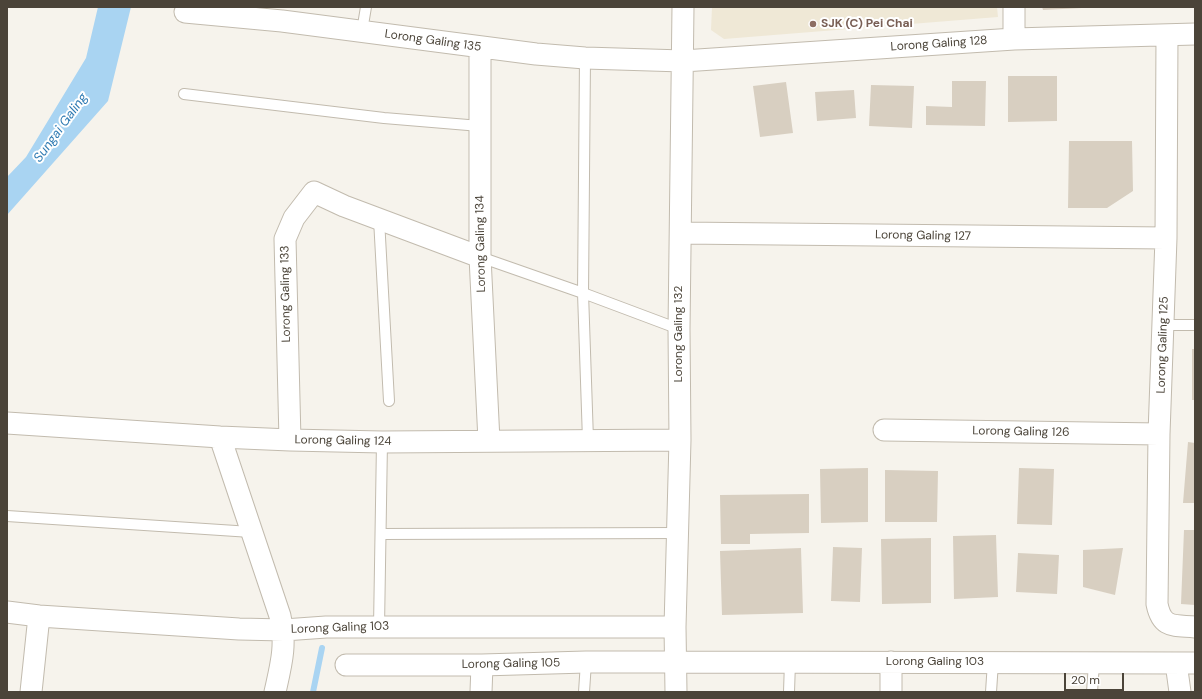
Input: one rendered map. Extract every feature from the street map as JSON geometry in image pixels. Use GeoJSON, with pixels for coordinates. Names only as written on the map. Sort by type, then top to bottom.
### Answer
{"type":"FeatureCollection","features":[{"type":"Feature","properties":{"kind":"street","name":"Lorong Galing 132"},"geometry":{"type":"LineString","coordinates":[[676,692],[675,627],[680,440],[679,329],[683,7]]}},
{"type":"Feature","properties":{"kind":"street"},"geometry":{"type":"LineString","coordinates":[[1014,7],[1014,39]]}},
{"type":"Feature","properties":{"kind":"street","name":"Lorong Galing 135"},"geometry":{"type":"LineString","coordinates":[[185,12],[264,13],[362,32],[536,54],[585,58],[683,61]]}},
{"type":"Feature","properties":{"kind":"street","name":"Lorong Galing 128"},"geometry":{"type":"LineString","coordinates":[[683,61],[1014,39],[1195,34]]}},
{"type":"Feature","properties":{"kind":"street","name":"Lorong Galing 125"},"geometry":{"type":"LineString","coordinates":[[1167,35],[1166,238],[1159,434],[1158,604],[1159,614],[1168,624],[1175,626],[1195,627]]}},
{"type":"Feature","properties":{"kind":"street","name":"Lorong Galing 134"},"geometry":{"type":"LineString","coordinates":[[480,48],[480,257],[489,440]]}},
{"type":"Feature","properties":{"kind":"street","name":"Lorong Galing 133"},"geometry":{"type":"LineString","coordinates":[[290,440],[285,238],[294,218],[314,192],[344,206],[480,257]]}},
{"type":"Feature","properties":{"kind":"street","name":"Lorong Galing 127"},"geometry":{"type":"LineString","coordinates":[[681,233],[1166,238]]}},
{"type":"Feature","properties":{"kind":"street","name":"Lorong Galing 124"},"geometry":{"type":"LineString","coordinates":[[7,423],[220,437],[290,440],[382,442],[489,440],[680,440]]}},
{"type":"Feature","properties":{"kind":"street","name":"Lorong Galing 126"},"geometry":{"type":"LineString","coordinates":[[884,430],[1159,434]]}},
{"type":"Feature","properties":{"kind":"street"},"geometry":{"type":"LineString","coordinates":[[220,437],[284,630],[284,648],[275,692]]}},
{"type":"Feature","properties":{"kind":"street","name":"Lorong Galing 103"},"geometry":{"type":"LineString","coordinates":[[7,612],[39,616],[239,629],[284,630],[326,627],[675,627]]}},
{"type":"Feature","properties":{"kind":"street"},"geometry":{"type":"LineString","coordinates":[[31,692],[39,616]]}},
{"type":"Feature","properties":{"kind":"street","name":"Lorong Galing 105"},"geometry":{"type":"LineString","coordinates":[[346,665],[482,665],[586,662],[676,662]]}},
{"type":"Feature","properties":{"kind":"street","name":"Lorong Galing 103"},"geometry":{"type":"LineString","coordinates":[[676,662],[1186,663]]}},
{"type":"Feature","properties":{"kind":"street"},"geometry":{"type":"LineString","coordinates":[[891,662],[891,692]]}},
{"type":"Feature","properties":{"kind":"street"},"geometry":{"type":"LineString","coordinates":[[1180,692],[1186,663]]}},
{"type":"Feature","properties":{"kind":"street"},"geometry":{"type":"LineString","coordinates":[[480,692],[482,665]]}},
{"type":"Feature","properties":{"kind":"lane"},"geometry":{"type":"LineString","coordinates":[[362,32],[366,7]]}},
{"type":"Feature","properties":{"kind":"lane"},"geometry":{"type":"LineString","coordinates":[[585,58],[583,293],[588,440]]}},
{"type":"Feature","properties":{"kind":"lane"},"geometry":{"type":"LineString","coordinates":[[184,94],[384,118],[480,126]]}},
{"type":"Feature","properties":{"kind":"lane"},"geometry":{"type":"LineString","coordinates":[[379,219],[389,401]]}},
{"type":"Feature","properties":{"kind":"lane"},"geometry":{"type":"LineString","coordinates":[[480,257],[679,329]]}},
{"type":"Feature","properties":{"kind":"lane"},"geometry":{"type":"LineString","coordinates":[[1164,325],[1195,325]]}},
{"type":"Feature","properties":{"kind":"lane"},"geometry":{"type":"LineString","coordinates":[[379,627],[382,442]]}},
{"type":"Feature","properties":{"kind":"lane"},"geometry":{"type":"LineString","coordinates":[[7,516],[252,532]]}},
{"type":"Feature","properties":{"kind":"lane"},"geometry":{"type":"LineString","coordinates":[[380,534],[677,533]]}},
{"type":"Feature","properties":{"kind":"lane"},"geometry":{"type":"LineString","coordinates":[[584,692],[586,662]]}},
{"type":"Feature","properties":{"kind":"lane"},"geometry":{"type":"LineString","coordinates":[[789,692],[790,662]]}},
{"type":"Feature","properties":{"kind":"lane"},"geometry":{"type":"LineString","coordinates":[[992,692],[993,662]]}},
{"type":"Feature","properties":{"kind":"lane"},"geometry":{"type":"LineString","coordinates":[[1092,692],[1094,663]]}},
{"type":"Feature","properties":{"kind":"shaded area","name":"SJK (C) Pei Chai"},"geometry":{"type":"Polygon","coordinates":[[[712,7],[997,7],[998,17],[724,39],[711,30],[712,7]]]}},
{"type":"Feature","properties":{"kind":"water","name":"Sungai Galing"},"geometry":{"type":"Polygon","coordinates":[[[98,7],[131,7],[108,101],[7,215],[7,177],[26,157],[86,58],[98,7]]]}},
{"type":"Feature","properties":{"kind":"building"},"geometry":{"type":"Polygon","coordinates":[[[1042,7],[1082,7],[1082,8],[1043,10],[1042,7]]]}},
{"type":"Feature","properties":{"kind":"building"},"geometry":{"type":"Polygon","coordinates":[[[1008,76],[1057,76],[1057,121],[1008,122],[1008,76]]]}},
{"type":"Feature","properties":{"kind":"building"},"geometry":{"type":"Polygon","coordinates":[[[952,81],[986,81],[985,126],[926,125],[926,106],[952,107],[952,81]]]}},
{"type":"Feature","properties":{"kind":"building"},"geometry":{"type":"Polygon","coordinates":[[[786,82],[793,133],[760,137],[753,86],[786,82]]]}},
{"type":"Feature","properties":{"kind":"building"},"geometry":{"type":"Polygon","coordinates":[[[871,85],[914,86],[912,128],[869,126],[871,85]]]}},
{"type":"Feature","properties":{"kind":"building"},"geometry":{"type":"Polygon","coordinates":[[[854,90],[856,118],[817,121],[815,92],[854,90]]]}},
{"type":"Feature","properties":{"kind":"building"},"geometry":{"type":"Polygon","coordinates":[[[1069,141],[1132,141],[1133,191],[1107,208],[1068,208],[1069,141]]]}},
{"type":"Feature","properties":{"kind":"building"},"geometry":{"type":"Polygon","coordinates":[[[1192,349],[1195,349],[1195,400],[1192,400],[1192,349]]]}},
{"type":"Feature","properties":{"kind":"building"},"geometry":{"type":"Polygon","coordinates":[[[1188,442],[1195,443],[1195,503],[1183,503],[1188,442]]]}},
{"type":"Feature","properties":{"kind":"building"},"geometry":{"type":"Polygon","coordinates":[[[868,468],[868,522],[821,523],[820,469],[868,468]]]}},
{"type":"Feature","properties":{"kind":"building"},"geometry":{"type":"Polygon","coordinates":[[[1019,468],[1054,469],[1052,525],[1017,524],[1019,468]]]}},
{"type":"Feature","properties":{"kind":"building"},"geometry":{"type":"Polygon","coordinates":[[[885,470],[938,471],[937,522],[885,522],[885,470]]]}},
{"type":"Feature","properties":{"kind":"building"},"geometry":{"type":"Polygon","coordinates":[[[809,494],[809,533],[750,534],[750,544],[721,544],[720,495],[809,494]]]}},
{"type":"Feature","properties":{"kind":"building"},"geometry":{"type":"Polygon","coordinates":[[[1184,530],[1195,530],[1195,605],[1181,604],[1184,530]]]}},
{"type":"Feature","properties":{"kind":"building"},"geometry":{"type":"Polygon","coordinates":[[[996,535],[998,597],[954,599],[953,536],[996,535]]]}},
{"type":"Feature","properties":{"kind":"building"},"geometry":{"type":"Polygon","coordinates":[[[931,538],[931,603],[882,604],[881,539],[931,538]]]}},
{"type":"Feature","properties":{"kind":"building"},"geometry":{"type":"Polygon","coordinates":[[[833,547],[862,548],[860,602],[831,601],[833,547]]]}},
{"type":"Feature","properties":{"kind":"building"},"geometry":{"type":"Polygon","coordinates":[[[801,548],[803,613],[722,615],[720,551],[801,548]]]}},
{"type":"Feature","properties":{"kind":"building"},"geometry":{"type":"Polygon","coordinates":[[[1123,548],[1115,595],[1083,587],[1083,550],[1123,548]]]}},
{"type":"Feature","properties":{"kind":"building"},"geometry":{"type":"Polygon","coordinates":[[[1018,553],[1059,555],[1057,594],[1016,592],[1018,553]]]}},
{"type":"Feature","properties":{"kind":"waterway"},"geometry":{"type":"LineString","coordinates":[[313,692],[322,648]]}},
{"type":"Feature","properties":{"kind":"place","name":"SJK (C) Pei Chai"},"geometry":{"type":"Point","coordinates":[813,24]}}]}
